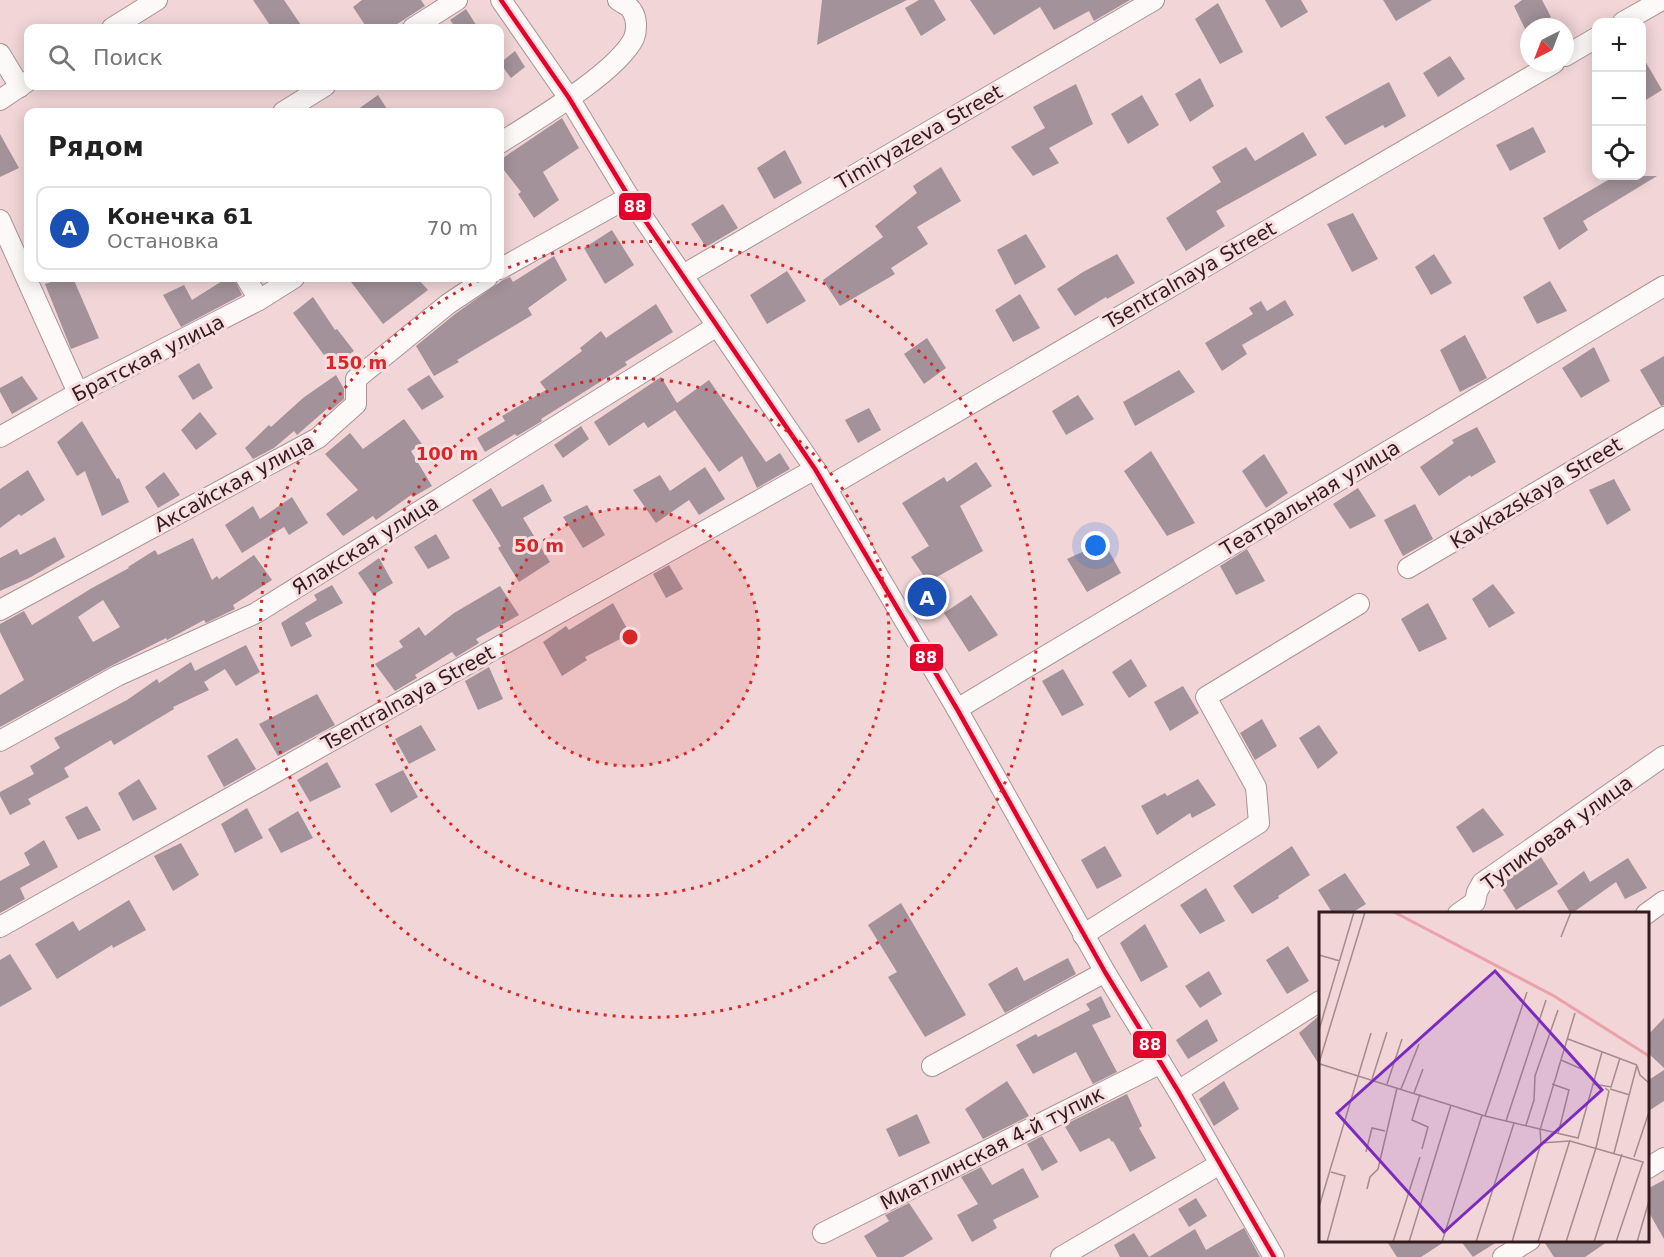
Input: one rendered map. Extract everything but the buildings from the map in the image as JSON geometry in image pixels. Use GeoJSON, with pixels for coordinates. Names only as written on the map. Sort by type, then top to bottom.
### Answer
{"type":"FeatureCollection","features":[{"type":"Feature","properties":{"kind":"street"},"geometry":{"type":"LineString","coordinates":[[118,24],[157,0]]}},
{"type":"Feature","properties":{"kind":"street"},"geometry":{"type":"LineString","coordinates":[[419,24],[457,0]]}},
{"type":"Feature","properties":{"kind":"street"},"geometry":{"type":"LineString","coordinates":[[501,0],[569,98],[629,197],[815,469],[957,709],[1083,935],[1178,1091],[1274,1257]]}},
{"type":"Feature","properties":{"kind":"street","name":"Timiryazeva Street"},"geometry":{"type":"LineString","coordinates":[[684,275],[1154,0]]}},
{"type":"Feature","properties":{"kind":"street"},"geometry":{"type":"LineString","coordinates":[[1630,18],[1662,0]]}},
{"type":"Feature","properties":{"kind":"street"},"geometry":{"type":"LineString","coordinates":[[504,140],[569,98],[616,62],[633,40],[636,23],[632,3]]}},
{"type":"Feature","properties":{"kind":"street"},"geometry":{"type":"LineString","coordinates":[[1574,51],[1592,40]]}},
{"type":"Feature","properties":{"kind":"street"},"geometry":{"type":"LineString","coordinates":[[0,54],[24,84],[0,99]]}},
{"type":"Feature","properties":{"kind":"street","name":"Tsentralnaya Street"},"geometry":{"type":"LineString","coordinates":[[826,488],[1539,72]]}},
{"type":"Feature","properties":{"kind":"street"},"geometry":{"type":"LineString","coordinates":[[289,108],[319,90]]}},
{"type":"Feature","properties":{"kind":"street"},"geometry":{"type":"LineString","coordinates":[[504,267],[629,197]]}},
{"type":"Feature","properties":{"kind":"street"},"geometry":{"type":"LineString","coordinates":[[0,220],[24,273]]}},
{"type":"Feature","properties":{"kind":"street"},"geometry":{"type":"LineString","coordinates":[[28,282],[78,393]]}},
{"type":"Feature","properties":{"kind":"street"},"geometry":{"type":"LineString","coordinates":[[248,282],[259,300]]}},
{"type":"Feature","properties":{"kind":"street","name":"Братская улица"},"geometry":{"type":"LineString","coordinates":[[0,436],[78,393],[259,300],[288,282]]}},
{"type":"Feature","properties":{"kind":"street","name":"Аксайская улица"},"geometry":{"type":"LineString","coordinates":[[0,610],[318,438],[356,404],[356,379],[448,304],[481,282]]}},
{"type":"Feature","properties":{"kind":"street","name":"Театральная улица"},"geometry":{"type":"LineString","coordinates":[[957,709],[1664,286]]}},
{"type":"Feature","properties":{"kind":"street","name":"Ялакская улица"},"geometry":{"type":"LineString","coordinates":[[0,741],[117,676],[256,613],[717,326]]}},
{"type":"Feature","properties":{"kind":"street","name":"Kavkazskaya Street"},"geometry":{"type":"LineString","coordinates":[[1408,568],[1664,417]]}},
{"type":"Feature","properties":{"kind":"street","name":"Tsentralnaya Street"},"geometry":{"type":"LineString","coordinates":[[0,927],[815,469]]}},
{"type":"Feature","properties":{"kind":"street"},"geometry":{"type":"LineString","coordinates":[[1083,935],[1259,823],[1256,787],[1206,697],[1359,604]]}},
{"type":"Feature","properties":{"kind":"street","name":"Тупиковая улица"},"geometry":{"type":"LineString","coordinates":[[1465,912],[1480,908],[1477,892],[1482,883],[1664,756]]}},
{"type":"Feature","properties":{"kind":"street"},"geometry":{"type":"LineString","coordinates":[[1649,912],[1664,901]]}},
{"type":"Feature","properties":{"kind":"street"},"geometry":{"type":"LineString","coordinates":[[933,1066],[1105,972]]}},
{"type":"Feature","properties":{"kind":"street"},"geometry":{"type":"LineString","coordinates":[[1178,1091],[1319,1001]]}},
{"type":"Feature","properties":{"kind":"street","name":"Миатлинская 4-й тупик"},"geometry":{"type":"LineString","coordinates":[[823,1233],[1161,1063]]}},
{"type":"Feature","properties":{"kind":"street"},"geometry":{"type":"LineString","coordinates":[[1649,1167],[1664,1158]]}},
{"type":"Feature","properties":{"kind":"street"},"geometry":{"type":"LineString","coordinates":[[1061,1257],[1220,1164]]}},
{"type":"Feature","properties":{"kind":"street"},"geometry":{"type":"LineString","coordinates":[[1503,1257],[1527,1242]]}},
{"type":"Feature","properties":{"kind":"transit line","name":"88"},"geometry":{"type":"LineString","coordinates":[[501,0],[569,98],[629,197],[815,469],[957,709],[1105,972],[1178,1091],[1274,1257]]}},
{"type":"Feature","properties":{"kind":"place","name":"Конечка 61"},"geometry":{"type":"Point","coordinates":[927,597]}}]}
